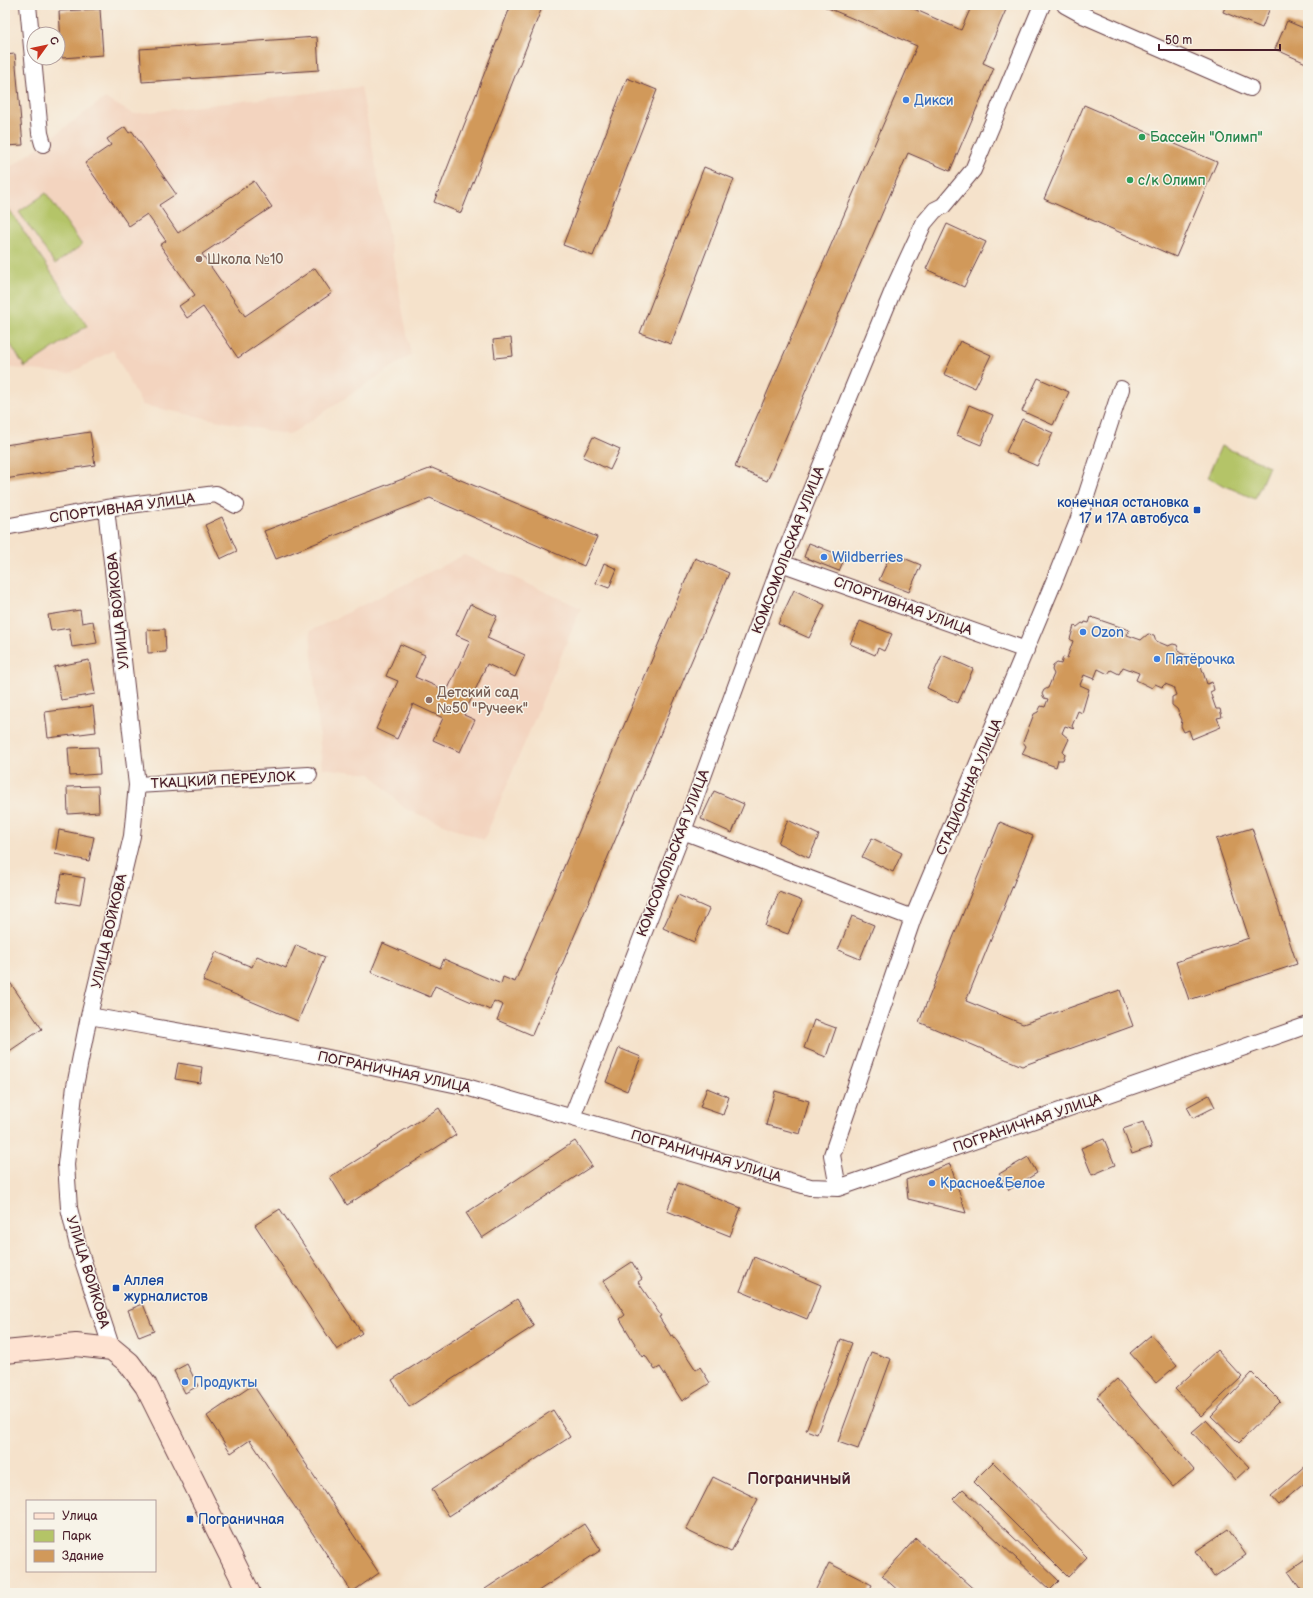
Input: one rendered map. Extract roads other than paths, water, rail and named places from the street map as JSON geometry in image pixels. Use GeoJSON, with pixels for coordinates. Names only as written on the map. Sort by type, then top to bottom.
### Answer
{"type":"FeatureCollection","features":[{"type":"Feature","properties":{"kind":"main road"},"geometry":{"type":"LineString","coordinates":[[5,1352],[76,1345],[112,1349],[129,1363],[146,1386],[249,1593]]}},
{"type":"Feature","properties":{"kind":"street"},"geometry":{"type":"LineString","coordinates":[[28,5],[40,133],[43,144]]}},
{"type":"Feature","properties":{"kind":"street","name":"КОМСОМОЛЬСКАЯ УЛИЦА"},"geometry":{"type":"LineString","coordinates":[[572,1117],[683,831],[781,562],[894,288],[924,223],[935,210],[943,206],[973,170],[1042,5]]}},
{"type":"Feature","properties":{"kind":"street"},"geometry":{"type":"LineString","coordinates":[[1065,5],[1085,16],[1250,88]]}},
{"type":"Feature","properties":{"kind":"street","name":"СТАДИОННАЯ УЛИЦА"},"geometry":{"type":"LineString","coordinates":[[838,1188],[832,1155],[913,918],[1026,650],[1078,521],[1121,389]]}},
{"type":"Feature","properties":{"kind":"street","name":"СПОРТИВНАЯ УЛИЦА"},"geometry":{"type":"LineString","coordinates":[[5,527],[106,508],[216,494],[236,505]]}},
{"type":"Feature","properties":{"kind":"street","name":"УЛИЦА ВОЙКОВА"},"geometry":{"type":"LineString","coordinates":[[106,508],[137,785],[132,836],[89,1016],[75,1086],[66,1164],[69,1208],[78,1246],[112,1349]]}},
{"type":"Feature","properties":{"kind":"street","name":"СПОРТИВНАЯ УЛИЦА"},"geometry":{"type":"LineString","coordinates":[[781,562],[1026,650]]}},
{"type":"Feature","properties":{"kind":"street","name":"ТКАЦКИЙ ПЕРЕУЛОК"},"geometry":{"type":"LineString","coordinates":[[137,785],[309,775]]}},
{"type":"Feature","properties":{"kind":"street"},"geometry":{"type":"LineString","coordinates":[[683,831],[913,918]]}},
{"type":"Feature","properties":{"kind":"street","name":"ПОГРАНИЧНАЯ УЛИЦА"},"geometry":{"type":"LineString","coordinates":[[89,1016],[309,1054],[462,1086],[810,1187],[838,1188],[1308,1025]]}},
{"type":"Feature","properties":{"kind":"place","name":"Дикси"},"geometry":{"type":"Point","coordinates":[906,100]}},
{"type":"Feature","properties":{"kind":"place","name":"Бассейн \"Олимп\""},"geometry":{"type":"Point","coordinates":[1142,137]}},
{"type":"Feature","properties":{"kind":"place","name":"с/к Олимп"},"geometry":{"type":"Point","coordinates":[1130,180]}},
{"type":"Feature","properties":{"kind":"place","name":"Школа №10"},"geometry":{"type":"Point","coordinates":[199,259]}},
{"type":"Feature","properties":{"kind":"place","name":"конечная остановка 17 и 17А автобуса"},"geometry":{"type":"Point","coordinates":[1197,510]}},
{"type":"Feature","properties":{"kind":"place","name":"Wildberries"},"geometry":{"type":"Point","coordinates":[824,557]}},
{"type":"Feature","properties":{"kind":"place","name":"Ozon"},"geometry":{"type":"Point","coordinates":[1083,632]}},
{"type":"Feature","properties":{"kind":"place","name":"Пятёрочка"},"geometry":{"type":"Point","coordinates":[1157,659]}},
{"type":"Feature","properties":{"kind":"place","name":"Детский сад №50 \"Ручеек\""},"geometry":{"type":"Point","coordinates":[429,700]}},
{"type":"Feature","properties":{"kind":"place","name":"Красное&Белое"},"geometry":{"type":"Point","coordinates":[932,1183]}},
{"type":"Feature","properties":{"kind":"place","name":"Аллея журналистов"},"geometry":{"type":"Point","coordinates":[116,1288]}},
{"type":"Feature","properties":{"kind":"place","name":"Продукты"},"geometry":{"type":"Point","coordinates":[185,1382]}},
{"type":"Feature","properties":{"kind":"place","name":"Пограничная"},"geometry":{"type":"Point","coordinates":[190,1519]}},
{"type":"Feature","properties":{"kind":"district","name":"Пограничный"},"geometry":{"type":"Point","coordinates":[799,1479]}}]}
